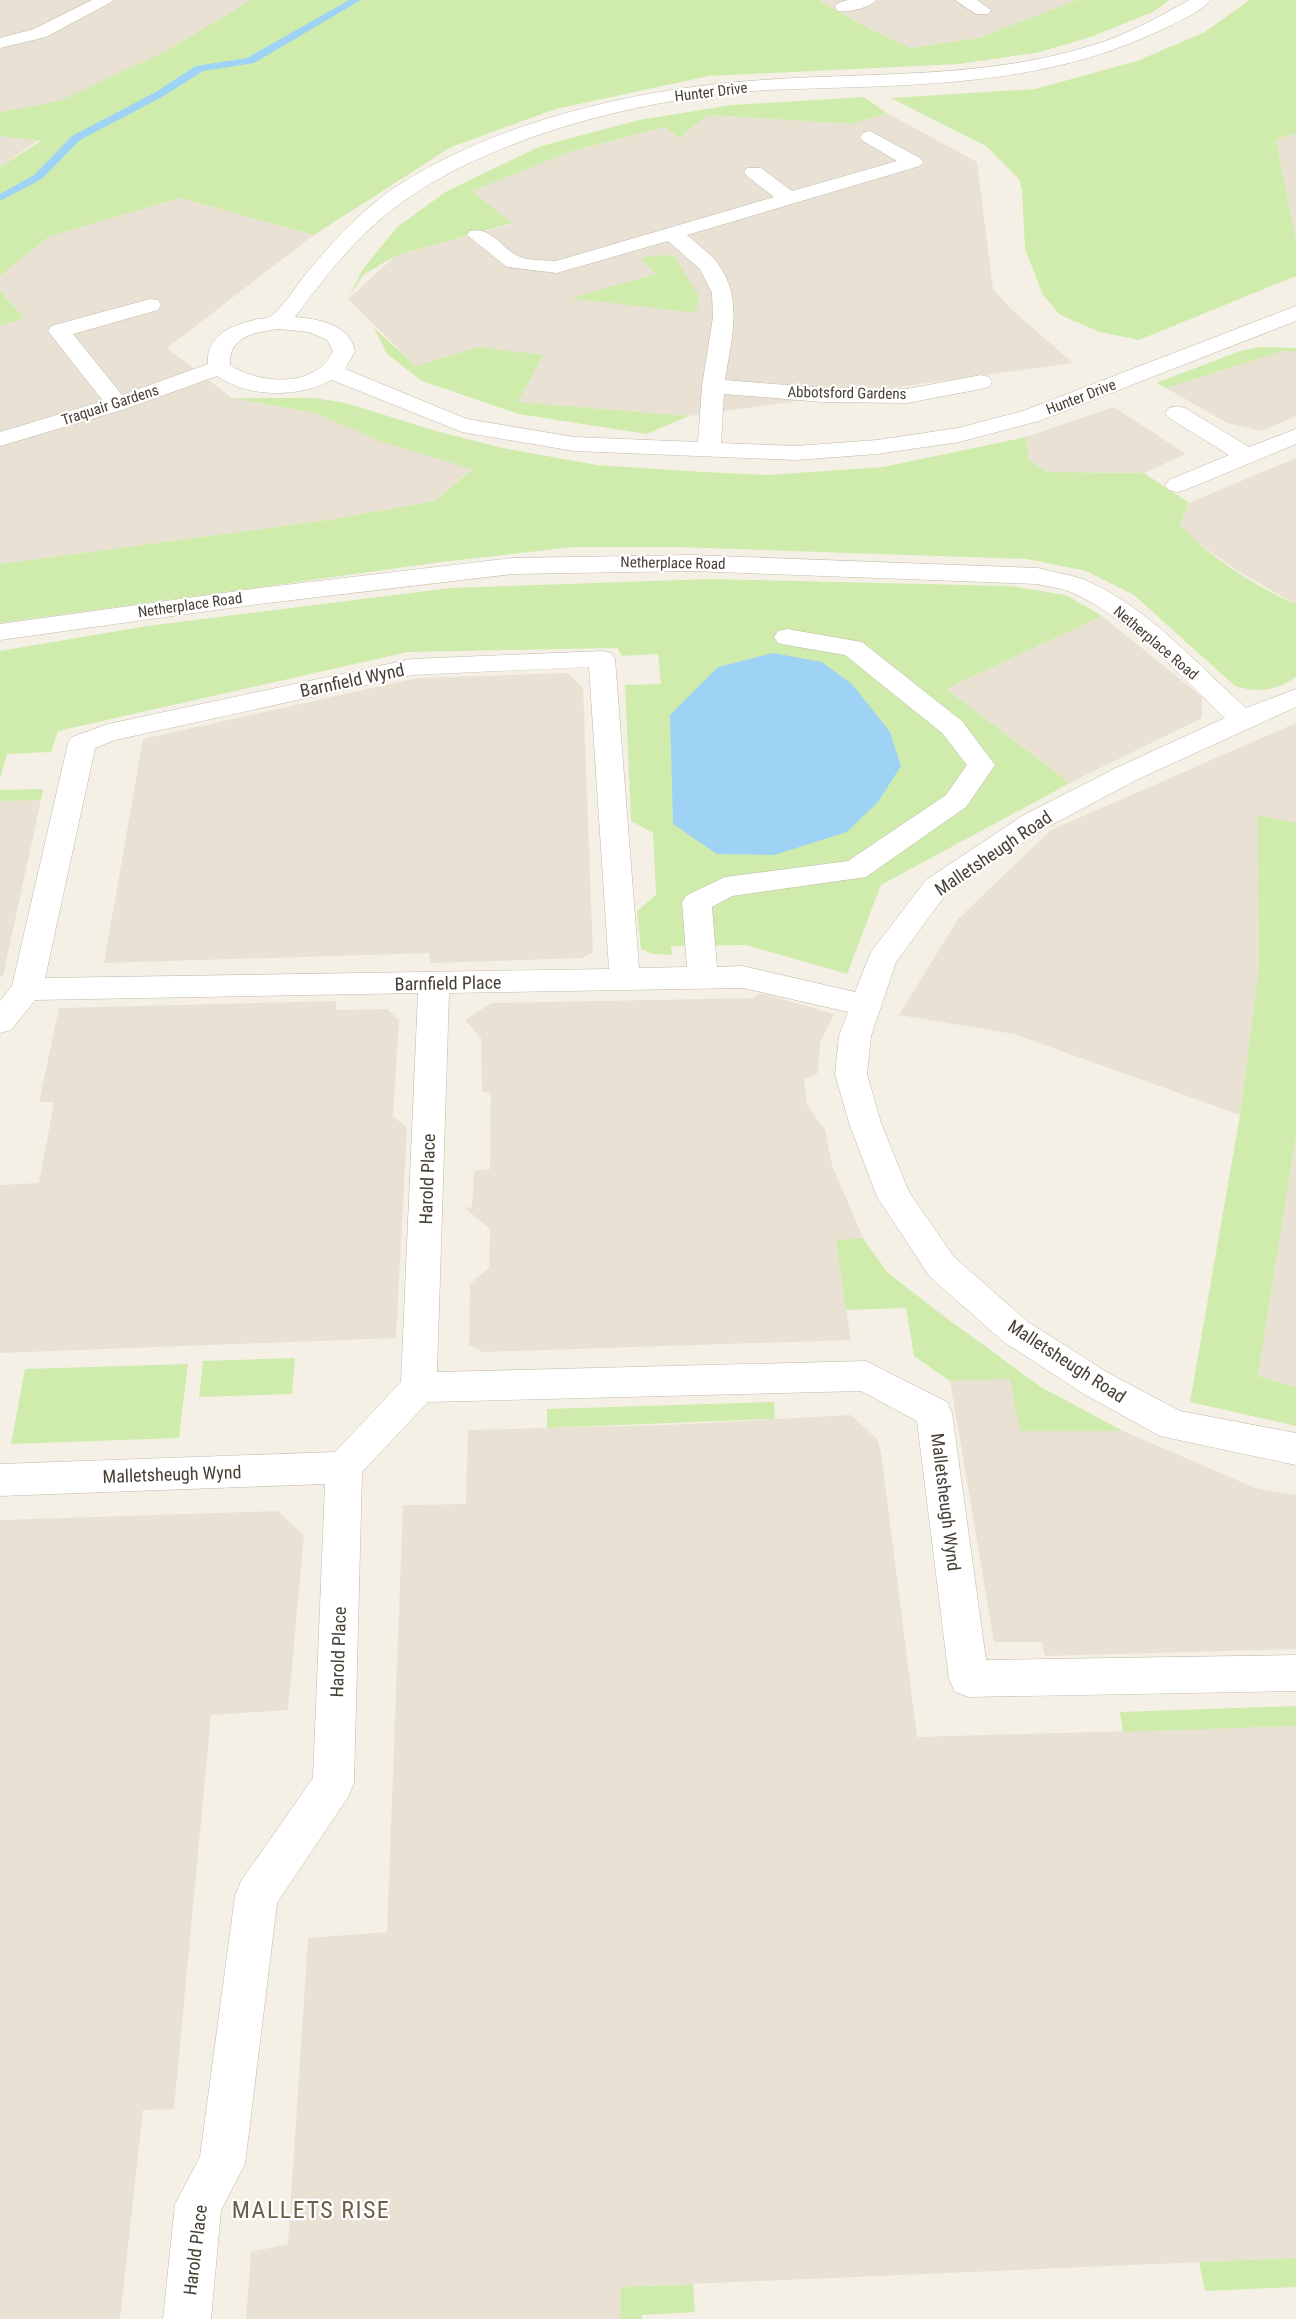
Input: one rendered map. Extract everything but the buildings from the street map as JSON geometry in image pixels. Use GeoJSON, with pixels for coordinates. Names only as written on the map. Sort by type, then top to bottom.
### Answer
{"type":"FeatureCollection","features":[{"type":"Feature","properties":{"kind":"street"},"geometry":{"type":"LineString","coordinates":[[0,43],[40,33],[106,0]]}},
{"type":"Feature","properties":{"kind":"street"},"geometry":{"type":"LineString","coordinates":[[844,7],[867,0]]}},
{"type":"Feature","properties":{"kind":"street"},"geometry":{"type":"LineString","coordinates":[[964,0],[982,10]]}},
{"type":"Feature","properties":{"kind":"street","name":"Hunter Drive"},"geometry":{"type":"LineString","coordinates":[[279,322],[338,248],[401,192],[472,154],[556,123],[607,109],[672,96],[750,87],[966,77],[1023,69],[1094,51],[1133,38],[1167,23],[1202,0]]}},
{"type":"Feature","properties":{"kind":"street"},"geometry":{"type":"LineString","coordinates":[[477,236],[514,263],[557,267],[913,162],[870,137]]}},
{"type":"Feature","properties":{"kind":"street"},"geometry":{"type":"LineString","coordinates":[[753,172],[790,199]]}},
{"type":"Feature","properties":{"kind":"street"},"geometry":{"type":"LineString","coordinates":[[672,234],[709,266],[723,293],[724,317],[712,386],[709,450]]}},
{"type":"Feature","properties":{"kind":"street"},"geometry":{"type":"LineString","coordinates":[[117,405],[59,331],[150,305]]}},
{"type":"Feature","properties":{"kind":"street","name":"Hunter Drive"},"geometry":{"type":"LineString","coordinates":[[330,370],[462,425],[574,444],[796,453],[877,447],[959,435],[1031,416],[1293,318]]}},
{"type":"Feature","properties":{"kind":"street"},"geometry":{"type":"LineString","coordinates":[[279,322],[317,326],[331,332],[340,340],[344,351],[340,361],[330,370],[296,384],[276,386],[238,380],[219,368],[216,355],[221,345],[231,337],[253,327],[279,322]]}},
{"type":"Feature","properties":{"kind":"street","name":"Traquair Gardens"},"geometry":{"type":"LineString","coordinates":[[0,439],[117,405],[219,368]]}},
{"type":"Feature","properties":{"kind":"street","name":"Abbotsford Gardens"},"geometry":{"type":"LineString","coordinates":[[712,386],[823,395],[907,396],[981,382]]}},
{"type":"Feature","properties":{"kind":"street"},"geometry":{"type":"LineString","coordinates":[[1177,413],[1247,456]]}},
{"type":"Feature","properties":{"kind":"street"},"geometry":{"type":"LineString","coordinates":[[1177,485],[1296,436]]}},
{"type":"Feature","properties":{"kind":"street","name":"Netherplace Road"},"geometry":{"type":"LineString","coordinates":[[0,632],[259,596],[513,566],[691,563],[1038,576],[1080,587],[1105,600],[1142,627],[1243,720]]}},
{"type":"Feature","properties":{"kind":"street"},"geometry":{"type":"LineString","coordinates":[[703,977],[697,902],[725,887],[856,870],[956,801],[981,765],[952,727],[853,648],[787,637]]}},
{"type":"Feature","properties":{"kind":"street","name":"Barnfield Wynd"},"geometry":{"type":"LineString","coordinates":[[0,1022],[27,989],[82,743],[108,733],[412,667],[602,659],[625,979]]}},
{"type":"Feature","properties":{"kind":"street"},"geometry":{"type":"LineString","coordinates":[[1243,720],[1296,697]]}},
{"type":"Feature","properties":{"kind":"street","name":"Malletsheugh Road"},"geometry":{"type":"LineString","coordinates":[[1243,720],[1126,774],[1032,823],[936,887],[882,958],[855,1036],[851,1074],[865,1124],[894,1197],[942,1266],[1016,1332],[1097,1384],[1173,1425],[1296,1449]]}},
{"type":"Feature","properties":{"kind":"street","name":"Barnfield Place"},"geometry":{"type":"LineString","coordinates":[[27,989],[742,977],[865,1005]]}},
{"type":"Feature","properties":{"kind":"street","name":"Harold Place"},"geometry":{"type":"LineString","coordinates":[[419,1387],[434,983]]}},
{"type":"Feature","properties":{"kind":"street","name":"Malletsheugh Wynd"},"geometry":{"type":"LineString","coordinates":[[419,1387],[866,1376],[934,1413],[969,1679],[1296,1673]]}},
{"type":"Feature","properties":{"kind":"street"},"geometry":{"type":"LineString","coordinates":[[344,1467],[419,1387]]}},
{"type":"Feature","properties":{"kind":"street","name":"Harold Place"},"geometry":{"type":"LineString","coordinates":[[187,2319],[198,2204],[222,2164],[256,1896],[333,1783],[344,1467]]}},
{"type":"Feature","properties":{"kind":"street","name":"Malletsheugh Wynd"},"geometry":{"type":"LineString","coordinates":[[0,1480],[181,1475],[344,1467]]}},
{"type":"Feature","properties":{"kind":"shaded area"},"geometry":{"type":"Polygon","coordinates":[[[0,0],[252,0],[166,51],[0,167],[0,0]]]}},
{"type":"Feature","properties":{"kind":"shaded area"},"geometry":{"type":"Polygon","coordinates":[[[819,0],[1077,0],[978,38],[911,48],[864,26],[819,0]]]}},
{"type":"Feature","properties":{"kind":"shaded area"},"geometry":{"type":"Polygon","coordinates":[[[887,113],[977,162],[993,289],[1011,309],[1073,363],[689,416],[517,402],[542,356],[478,347],[416,366],[348,299],[395,256],[511,224],[471,191],[569,152],[665,127],[679,138],[708,115],[852,124],[887,113]]]}},
{"type":"Feature","properties":{"kind":"shaded area"},"geometry":{"type":"Polygon","coordinates":[[[1296,134],[1296,241],[1276,139],[1296,134]]]}},
{"type":"Feature","properties":{"kind":"shaded area"},"geometry":{"type":"Polygon","coordinates":[[[180,198],[314,235],[167,348],[232,398],[315,413],[394,445],[472,468],[435,501],[328,520],[0,564],[0,326],[25,318],[0,291],[0,276],[48,237],[180,198]]]}},
{"type":"Feature","properties":{"kind":"shaded area"},"geometry":{"type":"Polygon","coordinates":[[[1287,350],[1296,354],[1296,416],[1261,431],[1227,423],[1166,388],[1287,350]]]}},
{"type":"Feature","properties":{"kind":"shaded area"},"geometry":{"type":"Polygon","coordinates":[[[1114,407],[1186,454],[1144,473],[1048,472],[1029,460],[1026,437],[1114,407]]]}},
{"type":"Feature","properties":{"kind":"shaded area"},"geometry":{"type":"Polygon","coordinates":[[[1296,458],[1295,604],[1236,570],[1191,538],[1180,524],[1189,503],[1296,458]]]}},
{"type":"Feature","properties":{"kind":"shaded area"},"geometry":{"type":"Polygon","coordinates":[[[1102,616],[1202,697],[1202,718],[1070,783],[946,689],[1102,616]]]}},
{"type":"Feature","properties":{"kind":"shaded area"},"geometry":{"type":"Polygon","coordinates":[[[568,673],[583,688],[593,952],[583,958],[430,963],[429,953],[104,963],[143,739],[417,678],[568,673]]]}},
{"type":"Feature","properties":{"kind":"shaded area"},"geometry":{"type":"Polygon","coordinates":[[[1296,723],[1296,823],[1257,816],[1259,967],[1240,1115],[1014,1034],[899,1015],[958,919],[1051,830],[1296,723]]]}},
{"type":"Feature","properties":{"kind":"shaded area"},"geometry":{"type":"Polygon","coordinates":[[[41,800],[3,976],[0,976],[0,801],[41,800]]]}},
{"type":"Feature","properties":{"kind":"shaded area"},"geometry":{"type":"Polygon","coordinates":[[[760,993],[834,1014],[820,1043],[818,1073],[804,1080],[807,1105],[825,1130],[832,1165],[863,1238],[836,1240],[851,1340],[483,1352],[469,1345],[470,1284],[489,1268],[490,1229],[465,1208],[472,1207],[474,1171],[490,1169],[491,1093],[482,1092],[481,1038],[465,1020],[491,1003],[754,998],[760,993]]]}},
{"type":"Feature","properties":{"kind":"shaded area"},"geometry":{"type":"Polygon","coordinates":[[[336,1001],[336,1010],[387,1009],[399,1020],[393,1116],[407,1128],[396,1338],[0,1353],[0,1185],[39,1183],[54,1102],[39,1102],[59,1008],[336,1001]]]}},
{"type":"Feature","properties":{"kind":"shaded area"},"geometry":{"type":"Polygon","coordinates":[[[1296,1136],[1296,1387],[1258,1376],[1296,1136]]]}},
{"type":"Feature","properties":{"kind":"shaded area"},"geometry":{"type":"Polygon","coordinates":[[[1011,1378],[1020,1431],[1123,1431],[1255,1488],[1296,1495],[1296,1649],[1045,1656],[1042,1642],[994,1642],[950,1381],[1011,1378]]]}},
{"type":"Feature","properties":{"kind":"shaded area"},"geometry":{"type":"Polygon","coordinates":[[[851,1415],[877,1439],[881,1452],[917,1737],[1296,1726],[1296,2258],[621,2287],[620,2319],[246,2319],[251,2252],[288,2244],[308,1938],[387,1932],[403,1505],[466,1504],[468,1430],[666,1425],[851,1415]]]}},
{"type":"Feature","properties":{"kind":"shaded area"},"geometry":{"type":"Polygon","coordinates":[[[278,1511],[304,1536],[288,1710],[211,1715],[174,2109],[143,2110],[120,2319],[0,2319],[0,1520],[278,1511]]]}},
{"type":"Feature","properties":{"kind":"green space"},"geometry":{"type":"Polygon","coordinates":[[[251,0],[819,0],[864,26],[911,48],[978,38],[1077,0],[1169,0],[1153,12],[1091,37],[1036,53],[959,64],[709,76],[556,109],[451,147],[314,235],[180,198],[48,237],[0,276],[0,167],[41,141],[0,136],[0,112],[59,101],[166,51],[251,0]]]}},
{"type":"Feature","properties":{"kind":"green space"},"geometry":{"type":"Polygon","coordinates":[[[1249,0],[1296,0],[1296,134],[1276,139],[1296,241],[1296,276],[1139,340],[1100,332],[1060,315],[1043,295],[1025,249],[1022,190],[1019,179],[986,146],[891,98],[1035,89],[1137,61],[1205,32],[1249,0]]]}},
{"type":"Feature","properties":{"kind":"green space"},"geometry":{"type":"Polygon","coordinates":[[[864,97],[887,113],[852,124],[708,115],[679,138],[665,127],[569,152],[472,191],[512,223],[395,256],[363,275],[348,299],[363,269],[397,227],[447,191],[541,146],[639,120],[732,105],[864,97]]]}},
{"type":"Feature","properties":{"kind":"green space"},"geometry":{"type":"Polygon","coordinates":[[[655,255],[674,256],[699,296],[696,313],[570,298],[656,274],[640,258],[655,255]]]}},
{"type":"Feature","properties":{"kind":"green space"},"geometry":{"type":"Polygon","coordinates":[[[0,291],[25,318],[0,326],[0,291]]]}},
{"type":"Feature","properties":{"kind":"green space"},"geometry":{"type":"Polygon","coordinates":[[[374,328],[416,366],[478,347],[543,355],[518,402],[689,416],[647,434],[519,414],[422,381],[387,354],[374,328]]]}},
{"type":"Feature","properties":{"kind":"green space"},"geometry":{"type":"Polygon","coordinates":[[[1260,347],[1296,348],[1296,354],[1287,350],[1166,388],[1156,383],[1240,351],[1260,347]]]}},
{"type":"Feature","properties":{"kind":"green space"},"geometry":{"type":"Polygon","coordinates":[[[232,398],[315,398],[346,403],[436,431],[503,448],[597,465],[704,472],[767,475],[883,467],[1026,437],[1029,460],[1048,472],[1144,473],[1189,503],[1180,524],[1190,535],[1234,570],[1296,604],[1296,677],[1274,688],[1252,690],[1235,686],[1134,595],[1086,571],[1027,559],[677,547],[573,547],[442,562],[0,623],[0,564],[328,520],[435,501],[472,469],[382,442],[315,413],[232,398]]]}},
{"type":"Feature","properties":{"kind":"green space"},"geometry":{"type":"Polygon","coordinates":[[[710,579],[1010,586],[1066,595],[1102,616],[946,689],[1070,783],[881,885],[847,974],[746,945],[671,946],[672,955],[653,954],[641,949],[637,911],[656,895],[653,833],[631,821],[625,685],[661,684],[658,654],[622,656],[617,648],[408,652],[58,731],[51,752],[7,754],[0,779],[0,651],[147,626],[450,588],[710,579]]]}},
{"type":"Feature","properties":{"kind":"green space"},"geometry":{"type":"Polygon","coordinates":[[[43,789],[41,800],[0,801],[0,790],[43,789]]]}},
{"type":"Feature","properties":{"kind":"green space"},"geometry":{"type":"Polygon","coordinates":[[[1257,815],[1296,823],[1296,1136],[1258,1376],[1296,1387],[1296,1426],[1190,1402],[1240,1115],[1259,967],[1257,815]]]}},
{"type":"Feature","properties":{"kind":"green space"},"geometry":{"type":"Polygon","coordinates":[[[863,1238],[888,1273],[941,1314],[1041,1387],[1123,1431],[1020,1431],[1010,1379],[950,1381],[914,1356],[906,1308],[846,1310],[836,1240],[863,1238]]]}},
{"type":"Feature","properties":{"kind":"green space"},"geometry":{"type":"Polygon","coordinates":[[[295,1358],[292,1394],[199,1397],[203,1361],[295,1358]]]}},
{"type":"Feature","properties":{"kind":"green space"},"geometry":{"type":"Polygon","coordinates":[[[188,1364],[179,1438],[11,1444],[25,1369],[188,1364]]]}},
{"type":"Feature","properties":{"kind":"green space"},"geometry":{"type":"Polygon","coordinates":[[[774,1402],[775,1419],[547,1428],[547,1409],[774,1402]]]}},
{"type":"Feature","properties":{"kind":"green space"},"geometry":{"type":"Polygon","coordinates":[[[1296,1706],[1296,1726],[1123,1732],[1120,1712],[1296,1706]]]}},
{"type":"Feature","properties":{"kind":"green space"},"geometry":{"type":"Polygon","coordinates":[[[1296,2258],[1296,2287],[1205,2291],[1199,2262],[1296,2258]]]}},
{"type":"Feature","properties":{"kind":"green space"},"geometry":{"type":"Polygon","coordinates":[[[693,2284],[695,2312],[642,2315],[642,2319],[620,2319],[621,2287],[693,2284]]]}},
{"type":"Feature","properties":{"kind":"water"},"geometry":{"type":"Polygon","coordinates":[[[773,653],[822,662],[852,684],[890,732],[901,766],[878,802],[847,832],[774,855],[717,854],[673,824],[670,715],[718,667],[773,653]]]}},
{"type":"Feature","properties":{"kind":"waterway"},"geometry":{"type":"LineString","coordinates":[[0,198],[38,177],[76,138],[158,95],[200,68],[250,61],[356,0]]}},
{"type":"Feature","properties":{"kind":"district","name":"MALLETS RISE"},"geometry":{"type":"Point","coordinates":[311,2210]}}]}
